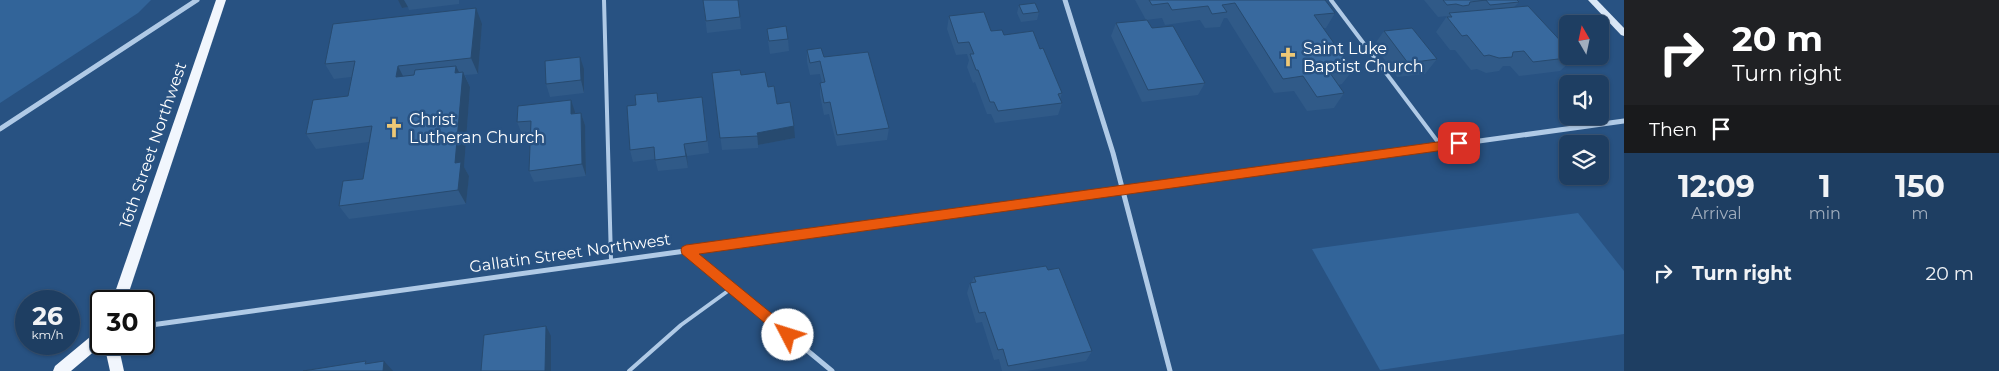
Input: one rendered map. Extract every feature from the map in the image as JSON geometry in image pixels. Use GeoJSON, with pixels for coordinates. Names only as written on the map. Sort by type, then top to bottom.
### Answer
{"type":"FeatureCollection","features":[{"type":"Feature","properties":{"kind":"main road","name":"16th Street Northwest"},"geometry":{"type":"LineString","coordinates":[[123,290],[221,0]]}},
{"type":"Feature","properties":{"kind":"main road"},"geometry":{"type":"LineString","coordinates":[[60,371],[90,346]]}},
{"type":"Feature","properties":{"kind":"main road"},"geometry":{"type":"LineString","coordinates":[[114,355],[117,371]]}},
{"type":"Feature","properties":{"kind":"street"},"geometry":{"type":"LineString","coordinates":[[0,129],[197,0]]}},
{"type":"Feature","properties":{"kind":"street"},"geometry":{"type":"LineString","coordinates":[[1065,0],[1113,153],[1170,371]]}},
{"type":"Feature","properties":{"kind":"street"},"geometry":{"type":"LineString","coordinates":[[1592,0],[1624,33]]}},
{"type":"Feature","properties":{"kind":"street","name":"Gallatin Street Northwest"},"geometry":{"type":"LineString","coordinates":[[155,324],[1624,121]]}},
{"type":"Feature","properties":{"kind":"street"},"geometry":{"type":"LineString","coordinates":[[686,250],[832,371]]}},
{"type":"Feature","properties":{"kind":"lane"},"geometry":{"type":"LineString","coordinates":[[604,0],[611,260]]}},
{"type":"Feature","properties":{"kind":"lane"},"geometry":{"type":"LineString","coordinates":[[1331,0],[1441,146]]}},
{"type":"Feature","properties":{"kind":"lane"},"geometry":{"type":"LineString","coordinates":[[628,371],[681,325],[732,288]]}},
{"type":"Feature","properties":{"kind":"shaded area"},"geometry":{"type":"Polygon","coordinates":[[[0,0],[151,0],[138,13],[0,103],[0,0]]]}},
{"type":"Feature","properties":{"kind":"shaded area"},"geometry":{"type":"Polygon","coordinates":[[[1578,213],[1624,271],[1624,334],[1380,370],[1312,249],[1578,213]]]}},
{"type":"Feature","properties":{"kind":"building"},"geometry":{"type":"Polygon","coordinates":[[[703,0],[738,0],[740,17],[706,21],[703,0]]]}},
{"type":"Feature","properties":{"kind":"building","name":"Saint Luke Baptist Church"},"geometry":{"type":"Polygon","coordinates":[[[1149,0],[1325,0],[1335,13],[1314,15],[1353,70],[1330,73],[1344,93],[1317,97],[1303,76],[1283,79],[1235,3],[1222,5],[1227,12],[1212,14],[1208,6],[1172,10],[1168,3],[1152,5],[1149,0]]]}},
{"type":"Feature","properties":{"kind":"building"},"geometry":{"type":"Polygon","coordinates":[[[1443,0],[1486,0],[1470,2],[1469,5],[1463,6],[1456,4],[1447,5],[1443,0]]]}},
{"type":"Feature","properties":{"kind":"building"},"geometry":{"type":"Polygon","coordinates":[[[1486,0],[1517,0],[1519,2],[1490,5],[1486,0]]]}},
{"type":"Feature","properties":{"kind":"building"},"geometry":{"type":"Polygon","coordinates":[[[1035,3],[1039,12],[1023,14],[1019,5],[1035,3]]]}},
{"type":"Feature","properties":{"kind":"building"},"geometry":{"type":"Polygon","coordinates":[[[1528,6],[1559,39],[1559,59],[1533,62],[1524,51],[1513,52],[1512,57],[1484,56],[1467,35],[1462,36],[1447,17],[1452,17],[1449,13],[1528,6]]]}},
{"type":"Feature","properties":{"kind":"building","name":"Christ Lutheran Church"},"geometry":{"type":"Polygon","coordinates":[[[476,8],[471,58],[398,66],[396,77],[414,75],[415,70],[456,66],[455,73],[463,72],[455,163],[461,162],[458,190],[339,206],[343,181],[363,179],[372,126],[306,134],[313,100],[348,96],[355,61],[325,64],[333,24],[476,8]]]}},
{"type":"Feature","properties":{"kind":"building"},"geometry":{"type":"Polygon","coordinates":[[[984,12],[991,31],[1002,30],[1004,35],[1033,31],[1040,49],[1043,48],[1062,93],[1058,94],[1062,103],[998,111],[994,102],[990,102],[970,54],[974,54],[969,42],[958,43],[949,16],[984,12]]]}},
{"type":"Feature","properties":{"kind":"building"},"geometry":{"type":"Polygon","coordinates":[[[1147,20],[1152,28],[1173,26],[1205,83],[1148,90],[1116,23],[1147,20]]]}},
{"type":"Feature","properties":{"kind":"building"},"geometry":{"type":"Polygon","coordinates":[[[786,26],[788,39],[769,41],[767,29],[786,26]]]}},
{"type":"Feature","properties":{"kind":"building"},"geometry":{"type":"Polygon","coordinates":[[[1412,28],[1437,59],[1408,63],[1384,31],[1412,28]]]}},
{"type":"Feature","properties":{"kind":"building"},"geometry":{"type":"Polygon","coordinates":[[[821,48],[824,57],[868,52],[889,128],[837,135],[830,102],[824,103],[820,83],[825,82],[820,61],[810,63],[807,50],[821,48]]]}},
{"type":"Feature","properties":{"kind":"building"},"geometry":{"type":"Polygon","coordinates":[[[580,57],[581,80],[546,84],[545,61],[580,57]]]}},
{"type":"Feature","properties":{"kind":"building"},"geometry":{"type":"Polygon","coordinates":[[[740,70],[741,75],[765,72],[768,87],[774,86],[777,104],[790,102],[794,126],[757,133],[758,136],[720,138],[712,73],[740,70]]]}},
{"type":"Feature","properties":{"kind":"building"},"geometry":{"type":"Polygon","coordinates":[[[657,93],[658,102],[702,97],[707,141],[684,144],[686,156],[655,160],[654,147],[630,150],[627,106],[636,105],[635,95],[657,93]]]}},
{"type":"Feature","properties":{"kind":"building"},"geometry":{"type":"Polygon","coordinates":[[[571,100],[571,114],[581,113],[582,164],[529,171],[531,121],[517,122],[518,106],[571,100]]]}},
{"type":"Feature","properties":{"kind":"building"},"geometry":{"type":"Polygon","coordinates":[[[1046,266],[1048,270],[1059,268],[1092,351],[1008,366],[1003,349],[998,350],[985,312],[979,313],[970,283],[976,282],[974,277],[1046,266]]]}},
{"type":"Feature","properties":{"kind":"building"},"geometry":{"type":"Polygon","coordinates":[[[546,326],[545,371],[481,371],[484,335],[546,326]]]}},
{"type":"Feature","properties":{"kind":"building"},"geometry":{"type":"Polygon","coordinates":[[[366,361],[365,364],[384,361],[383,371],[303,371],[366,361]]]}},
{"type":"Feature","properties":{"kind":"place","name":"Saint Luke Baptist Church"},"geometry":{"type":"Point","coordinates":[1288,57]}},
{"type":"Feature","properties":{"kind":"place","name":"Christ Lutheran Church"},"geometry":{"type":"Point","coordinates":[394,128]}},
{"type":"Feature","properties":{"kind":"route"},"geometry":{"type":"LineString","coordinates":[[788,335],[686,250],[1459,143]]}}]}
